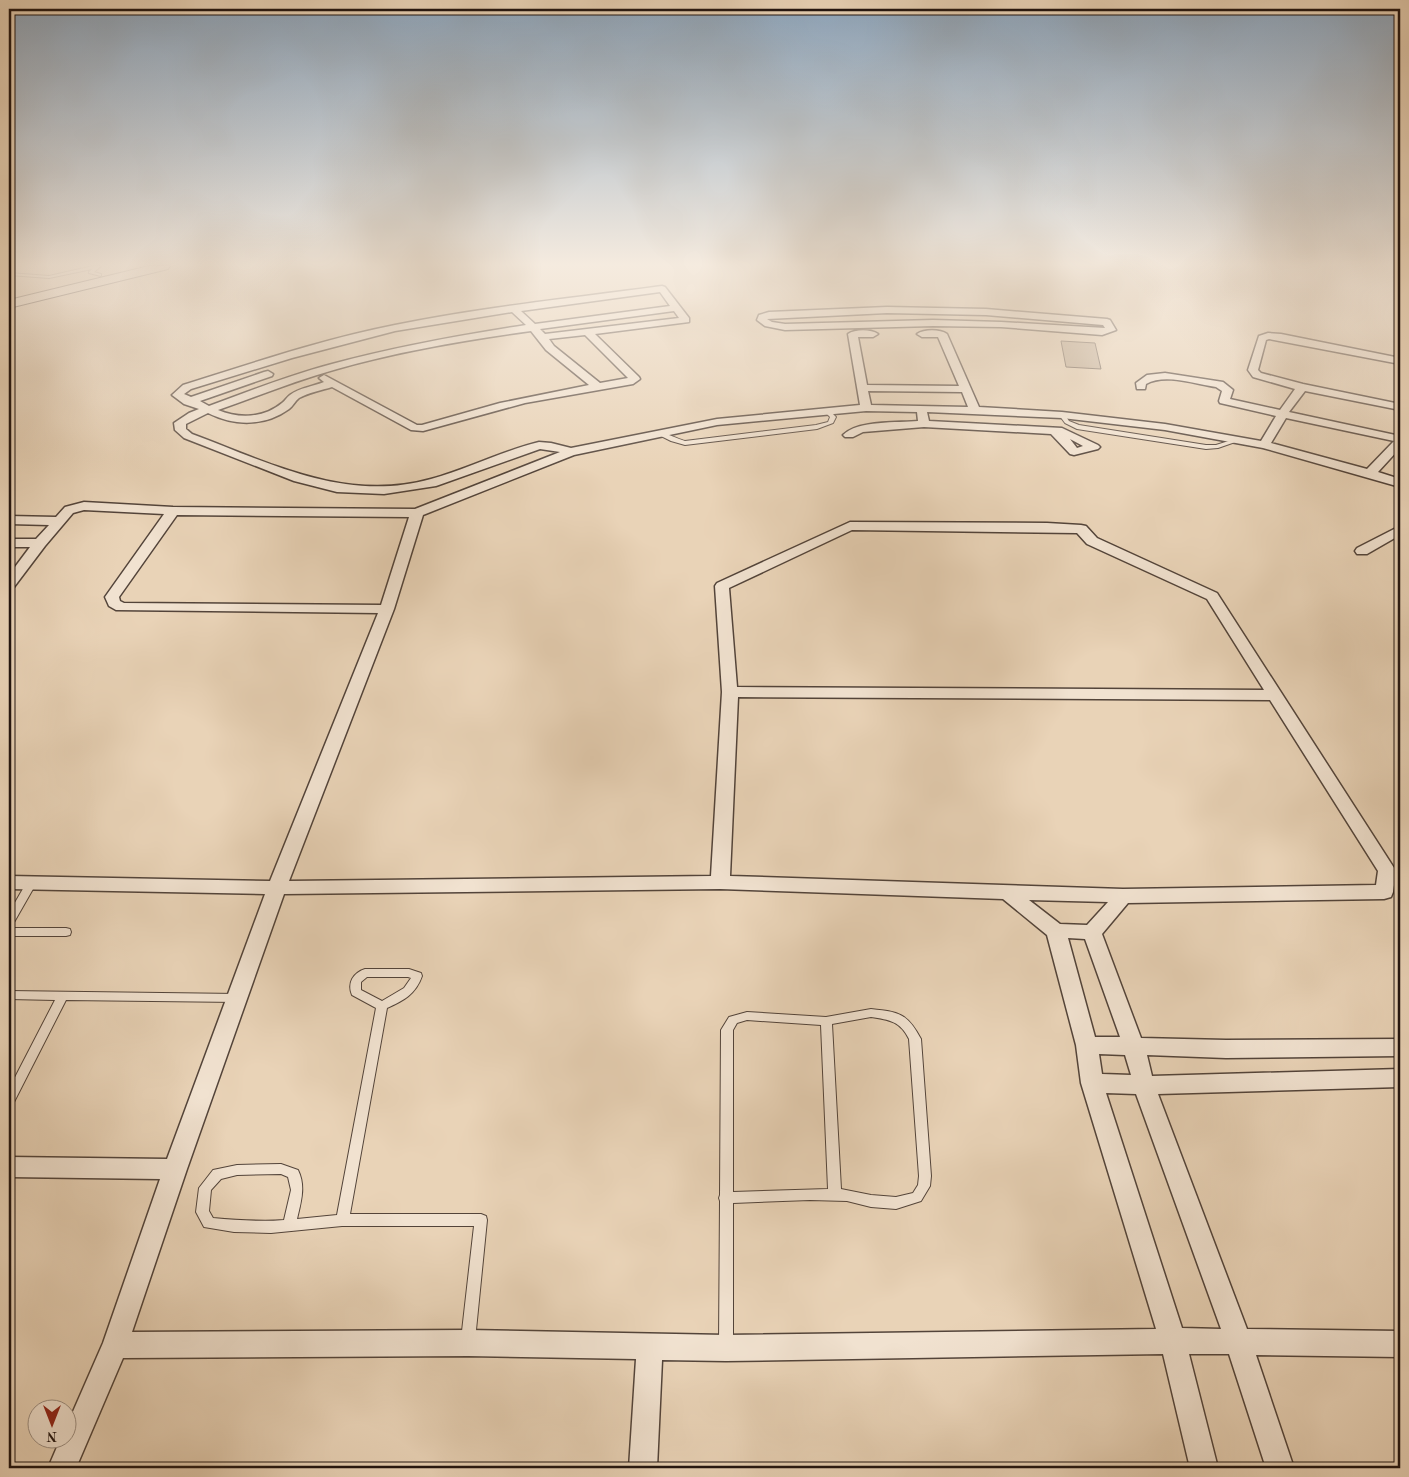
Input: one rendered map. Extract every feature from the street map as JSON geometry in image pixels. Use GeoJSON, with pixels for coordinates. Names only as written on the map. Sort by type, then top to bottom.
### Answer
{"type":"FeatureCollection","features":[{"type":"Feature","properties":{"kind":"street"},"geometry":{"type":"LineString","coordinates":[[333,383],[295,396],[286,406],[272,414],[251,420],[227,418],[188,402],[177,395],[187,387],[288,356],[369,335]]}},
{"type":"Feature","properties":{"kind":"street"},"geometry":{"type":"LineString","coordinates":[[484,335],[354,361],[314,373],[193,415],[180,423],[180,430],[188,436],[298,478],[337,488],[384,490],[432,482],[539,445],[552,446],[572,452]]}},
{"type":"Feature","properties":{"kind":"street"},"geometry":{"type":"LineString","coordinates":[[540,335],[550,348],[596,386]]}},
{"type":"Feature","properties":{"kind":"street"},"geometry":{"type":"LineString","coordinates":[[543,337],[562,335]]}},
{"type":"Feature","properties":{"kind":"street"},"geometry":{"type":"LineString","coordinates":[[288,356],[314,373],[415,428],[424,428],[459,417],[504,416],[529,410],[542,403],[549,395],[629,382],[635,379],[591,335]]}},
{"type":"Feature","properties":{"kind":"street"},"geometry":{"type":"LineString","coordinates":[[853,335],[866,408]]}},
{"type":"Feature","properties":{"kind":"street"},"geometry":{"type":"LineString","coordinates":[[942,335],[975,410]]}},
{"type":"Feature","properties":{"kind":"street"},"geometry":{"type":"LineString","coordinates":[[1400,361],[1268,336],[1262,338],[1253,370],[1257,375],[1302,387],[1400,407]]}},
{"type":"Feature","properties":{"kind":"street"},"geometry":{"type":"LineString","coordinates":[[188,402],[300,364]]}},
{"type":"Feature","properties":{"kind":"street"},"geometry":{"type":"LineString","coordinates":[[1141,387],[1142,383],[1157,376],[1220,384],[1228,390],[1224,401],[1400,441],[1370,473]]}},
{"type":"Feature","properties":{"kind":"street"},"geometry":{"type":"LineString","coordinates":[[1264,445],[1283,413],[1302,387]]}},
{"type":"Feature","properties":{"kind":"street"},"geometry":{"type":"LineString","coordinates":[[863,388],[965,389]]}},
{"type":"Feature","properties":{"kind":"street"},"geometry":{"type":"LineString","coordinates":[[9,584],[69,510],[84,506],[173,511],[417,513],[572,452],[717,422],[829,413],[866,408],[975,410],[1062,415],[1165,427],[1264,445],[1370,473],[1400,483]]}},
{"type":"Feature","properties":{"kind":"street"},"geometry":{"type":"LineString","coordinates":[[921,409],[924,424]]}},
{"type":"Feature","properties":{"kind":"street"},"geometry":{"type":"LineString","coordinates":[[848,436],[861,429],[924,424],[1062,431],[1094,447],[1074,452],[1062,437],[1052,431]]}},
{"type":"Feature","properties":{"kind":"street"},"geometry":{"type":"LineString","coordinates":[[173,511],[112,597],[114,603],[131,608],[387,609]]}},
{"type":"Feature","properties":{"kind":"street"},"geometry":{"type":"LineString","coordinates":[[62,1468],[115,1345],[175,1169],[277,888],[387,609],[417,513]]}},
{"type":"Feature","properties":{"kind":"street"},"geometry":{"type":"LineString","coordinates":[[9,520],[61,521]]}},
{"type":"Feature","properties":{"kind":"street"},"geometry":{"type":"LineString","coordinates":[[9,882],[277,888],[720,882],[1123,896],[1384,892],[1387,871],[1212,596],[1092,541],[1080,529],[1027,526],[850,526],[722,586],[730,692],[720,882]]}},
{"type":"Feature","properties":{"kind":"street"},"geometry":{"type":"LineString","coordinates":[[1362,550],[1400,530]]}},
{"type":"Feature","properties":{"kind":"street"},"geometry":{"type":"LineString","coordinates":[[9,543],[40,544]]}},
{"type":"Feature","properties":{"kind":"street"},"geometry":{"type":"LineString","coordinates":[[730,692],[1276,695]]}},
{"type":"Feature","properties":{"kind":"street"},"geometry":{"type":"LineString","coordinates":[[1007,893],[1056,931],[1092,932],[1108,916],[1123,896]]}},
{"type":"Feature","properties":{"kind":"street"},"geometry":{"type":"LineString","coordinates":[[1056,931],[1087,1045],[1092,1083],[1173,1342],[1204,1468]]}},
{"type":"Feature","properties":{"kind":"street"},"geometry":{"type":"LineString","coordinates":[[1092,932],[1134,1048],[1144,1084],[1238,1342],[1280,1468]]}},
{"type":"Feature","properties":{"kind":"street"},"geometry":{"type":"LineString","coordinates":[[1087,1045],[1134,1048],[1226,1049],[1400,1047]]}},
{"type":"Feature","properties":{"kind":"street"},"geometry":{"type":"LineString","coordinates":[[1092,1083],[1144,1084],[1400,1078]]}},
{"type":"Feature","properties":{"kind":"street"},"geometry":{"type":"LineString","coordinates":[[9,1167],[175,1169]]}},
{"type":"Feature","properties":{"kind":"street"},"geometry":{"type":"LineString","coordinates":[[115,1345],[468,1342],[726,1348],[1173,1342],[1400,1344]]}},
{"type":"Feature","properties":{"kind":"street"},"geometry":{"type":"LineString","coordinates":[[643,1468],[650,1346]]}},
{"type":"Feature","properties":{"kind":"lane"},"geometry":{"type":"LineString","coordinates":[[9,921],[32,882]]}},
{"type":"Feature","properties":{"kind":"lane"},"geometry":{"type":"LineString","coordinates":[[9,932],[66,932]]}},
{"type":"Feature","properties":{"kind":"lane"},"geometry":{"type":"LineString","coordinates":[[365,972],[409,973],[417,976],[415,984],[402,996],[382,1006],[356,992],[356,980],[365,972]]}},
{"type":"Feature","properties":{"kind":"lane"},"geometry":{"type":"LineString","coordinates":[[9,995],[238,998]]}},
{"type":"Feature","properties":{"kind":"lane"},"geometry":{"type":"LineString","coordinates":[[9,1100],[63,995]]}},
{"type":"Feature","properties":{"kind":"lane"},"geometry":{"type":"LineString","coordinates":[[342,1220],[382,1006]]}},
{"type":"Feature","properties":{"kind":"lane"},"geometry":{"type":"LineString","coordinates":[[726,1198],[810,1194],[847,1195],[870,1201],[896,1204],[917,1197],[924,1186],[924,1176],[915,1039],[908,1026],[894,1016],[871,1013],[826,1021],[748,1016],[733,1020],[726,1030],[726,1198],[726,1348]]}},
{"type":"Feature","properties":{"kind":"lane"},"geometry":{"type":"LineString","coordinates":[[826,1021],[835,1195]]}},
{"type":"Feature","properties":{"kind":"lane"},"geometry":{"type":"LineString","coordinates":[[289,1225],[297,1190],[294,1174],[281,1169],[237,1170],[217,1174],[205,1188],[202,1212],[209,1223],[234,1226],[289,1225],[342,1220],[481,1220],[468,1342]]}},
{"type":"Feature","properties":{"kind":"shaded area"},"geometry":{"type":"Polygon","coordinates":[[[1061,341],[1095,343],[1101,369],[1066,367],[1061,341]]]}}]}
